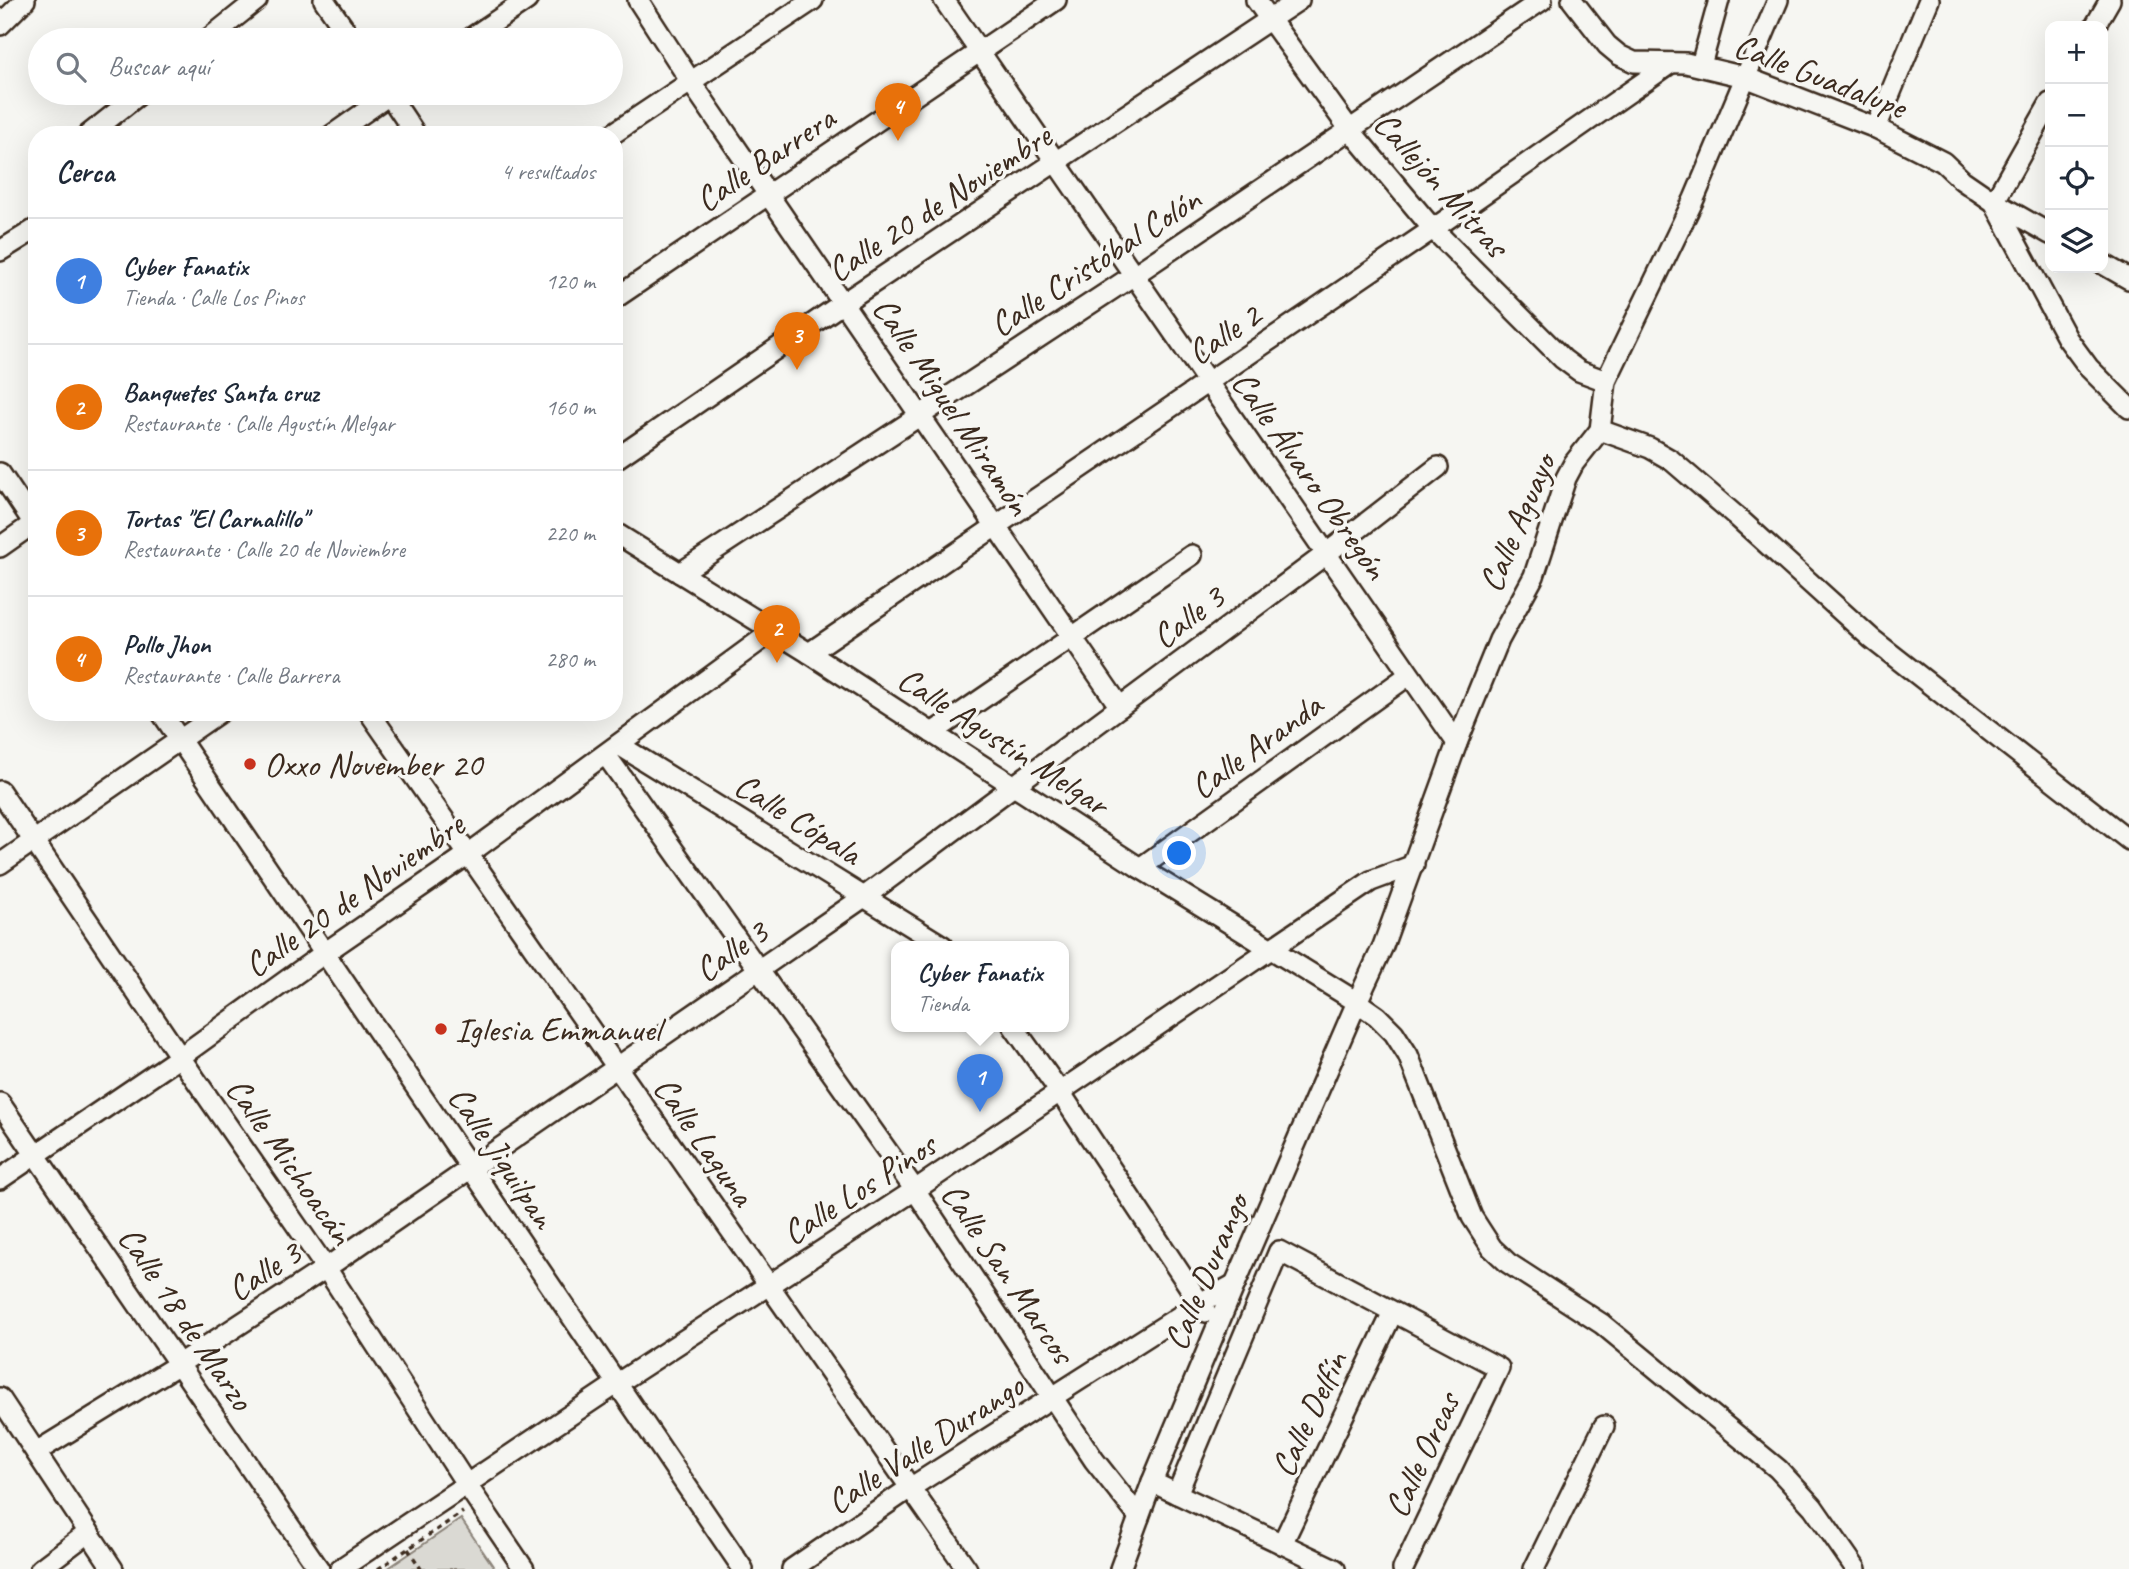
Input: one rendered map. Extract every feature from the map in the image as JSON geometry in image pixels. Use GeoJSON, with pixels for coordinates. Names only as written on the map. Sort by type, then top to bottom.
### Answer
{"type":"FeatureCollection","features":[{"type":"Feature","properties":{"kind":"street"},"geometry":{"type":"LineString","coordinates":[[0,25],[24,0]]}},
{"type":"Feature","properties":{"kind":"street"},"geometry":{"type":"LineString","coordinates":[[222,28],[257,0]]}},
{"type":"Feature","properties":{"kind":"street"},"geometry":{"type":"LineString","coordinates":[[324,0],[344,28]]}},
{"type":"Feature","properties":{"kind":"street"},"geometry":{"type":"LineString","coordinates":[[486,28],[527,0]]}},
{"type":"Feature","properties":{"kind":"street","name":"Calle Miguel Miramón"},"geometry":{"type":"LineString","coordinates":[[638,0],[768,195],[1120,707]]}},
{"type":"Feature","properties":{"kind":"street"},"geometry":{"type":"LineString","coordinates":[[623,127],[813,0]]}},
{"type":"Feature","properties":{"kind":"street","name":"Calle Álvaro Obregón"},"geometry":{"type":"LineString","coordinates":[[944,0],[1457,743]]}},
{"type":"Feature","properties":{"kind":"street","name":"Calle Barrera"},"geometry":{"type":"LineString","coordinates":[[623,293],[1056,0]]}},
{"type":"Feature","properties":{"kind":"street","name":"Callejón Mitras"},"geometry":{"type":"LineString","coordinates":[[1256,0],[1350,131],[1433,229],[1563,359],[1579,371],[1606,381]]}},
{"type":"Feature","properties":{"kind":"street","name":"Calle 20 de Noviembre"},"geometry":{"type":"LineString","coordinates":[[623,454],[843,303],[1299,0]]}},
{"type":"Feature","properties":{"kind":"street","name":"Calle Cristóbal Colón"},"geometry":{"type":"LineString","coordinates":[[680,573],[1134,275],[1542,0]]}},
{"type":"Feature","properties":{"kind":"street","name":"Calle Guadalupe"},"geometry":{"type":"LineString","coordinates":[[1572,0],[1619,55],[1634,62],[1701,65],[1745,77],[1876,128],[1943,162],[1962,180],[1994,202],[2045,231]]}},
{"type":"Feature","properties":{"kind":"street"},"geometry":{"type":"LineString","coordinates":[[1587,20],[1592,0]]}},
{"type":"Feature","properties":{"kind":"street"},"geometry":{"type":"LineString","coordinates":[[1701,65],[1719,0]]}},
{"type":"Feature","properties":{"kind":"street","name":"Calle Aguayo"},"geometry":{"type":"LineString","coordinates":[[1357,1002],[1383,947],[1457,743],[1503,630],[1534,576],[1566,478],[1574,463],[1600,430],[1606,381],[1694,199],[1778,0]]}},
{"type":"Feature","properties":{"kind":"street"},"geometry":{"type":"LineString","coordinates":[[1876,128],[1930,0]]}},
{"type":"Feature","properties":{"kind":"street"},"geometry":{"type":"LineString","coordinates":[[2098,21],[2110,0]]}},
{"type":"Feature","properties":{"kind":"street","name":"Calle 2"},"geometry":{"type":"LineString","coordinates":[[809,653],[1433,229],[1671,63]]}},
{"type":"Feature","properties":{"kind":"street"},"geometry":{"type":"LineString","coordinates":[[99,126],[126,105]]}},
{"type":"Feature","properties":{"kind":"street"},"geometry":{"type":"LineString","coordinates":[[344,126],[373,105]]}},
{"type":"Feature","properties":{"kind":"street"},"geometry":{"type":"LineString","coordinates":[[397,105],[410,126]]}},
{"type":"Feature","properties":{"kind":"street"},"geometry":{"type":"LineString","coordinates":[[2045,112],[1994,202],[2067,338],[2089,368],[2129,408]]}},
{"type":"Feature","properties":{"kind":"street"},"geometry":{"type":"LineString","coordinates":[[0,251],[28,234]]}},
{"type":"Feature","properties":{"kind":"street"},"geometry":{"type":"LineString","coordinates":[[2108,267],[2129,278]]}},
{"type":"Feature","properties":{"kind":"street"},"geometry":{"type":"LineString","coordinates":[[1600,430],[1650,448],[1671,460],[1872,639],[2129,840]]}},
{"type":"Feature","properties":{"kind":"street","name":"Calle 3"},"geometry":{"type":"LineString","coordinates":[[36,1452],[179,1364],[326,1268],[864,897],[1326,554],[1438,467]]}},
{"type":"Feature","properties":{"kind":"street"},"geometry":{"type":"LineString","coordinates":[[0,473],[28,513]]}},
{"type":"Feature","properties":{"kind":"street"},"geometry":{"type":"LineString","coordinates":[[0,547],[28,529]]}},
{"type":"Feature","properties":{"kind":"street","name":"Calle Agustín Melgar"},"geometry":{"type":"LineString","coordinates":[[623,538],[809,653],[1140,868],[1271,947],[1377,1016],[1394,1033],[1408,1055],[1472,1217],[1492,1248],[1508,1263],[1602,1324],[1779,1469],[1814,1507],[1856,1569]]}},
{"type":"Feature","properties":{"kind":"street"},"geometry":{"type":"LineString","coordinates":[[932,733],[1192,555]]}},
{"type":"Feature","properties":{"kind":"street","name":"Calle 20 de Noviembre"},"geometry":{"type":"LineString","coordinates":[[0,1179],[180,1057],[467,855],[773,631]]}},
{"type":"Feature","properties":{"kind":"street","name":"Calle Aranda"},"geometry":{"type":"LineString","coordinates":[[1140,868],[1409,675]]}},
{"type":"Feature","properties":{"kind":"street","name":"Calle Jiquilpan"},"geometry":{"type":"LineString","coordinates":[[167,721],[743,1569]]}},
{"type":"Feature","properties":{"kind":"street"},"geometry":{"type":"LineString","coordinates":[[0,864],[207,721]]}},
{"type":"Feature","properties":{"kind":"street","name":"Calle Laguna"},"geometry":{"type":"LineString","coordinates":[[375,721],[967,1569]]}},
{"type":"Feature","properties":{"kind":"street","name":"Calle Cópala"},"geometry":{"type":"LineString","coordinates":[[613,750],[935,941]]}},
{"type":"Feature","properties":{"kind":"street","name":"Calle San Marcos"},"geometry":{"type":"LineString","coordinates":[[613,750],[759,970],[915,1190],[1094,1460],[1139,1517]]}},
{"type":"Feature","properties":{"kind":"street","name":"Calle Michoacán"},"geometry":{"type":"LineString","coordinates":[[0,791],[326,1268],[524,1569]]}},
{"type":"Feature","properties":{"kind":"street","name":"Calle Los Pinos"},"geometry":{"type":"LineString","coordinates":[[340,1569],[618,1383],[915,1190],[1376,878],[1414,865]]}},
{"type":"Feature","properties":{"kind":"street","name":"Calle Durango"},"geometry":{"type":"LineString","coordinates":[[1120,1569],[1152,1482],[1357,1002]]}},
{"type":"Feature","properties":{"kind":"street"},"geometry":{"type":"LineString","coordinates":[[1017,1032],[1217,1327]]}},
{"type":"Feature","properties":{"kind":"street","name":"Calle 18 de Marzo"},"geometry":{"type":"LineString","coordinates":[[0,1103],[318,1569]]}},
{"type":"Feature","properties":{"kind":"street"},"geometry":{"type":"LineString","coordinates":[[1177,1494],[1279,1251],[1393,1312]]}},
{"type":"Feature","properties":{"kind":"street","name":"Calle Valle Durango"},"geometry":{"type":"LineString","coordinates":[[792,1569],[910,1488],[1235,1284]]}},
{"type":"Feature","properties":{"kind":"street","name":"Calle Orcas"},"geometry":{"type":"LineString","coordinates":[[1393,1312],[1499,1368],[1403,1569]]}},
{"type":"Feature","properties":{"kind":"street","name":"Calle Delfín"},"geometry":{"type":"LineString","coordinates":[[1282,1544],[1393,1312]]}},
{"type":"Feature","properties":{"kind":"street"},"geometry":{"type":"LineString","coordinates":[[3,1408],[36,1452],[113,1569]]}},
{"type":"Feature","properties":{"kind":"street"},"geometry":{"type":"LineString","coordinates":[[1534,1569],[1604,1426]]}},
{"type":"Feature","properties":{"kind":"street"},"geometry":{"type":"LineString","coordinates":[[1152,1482],[1335,1569]]}},
{"type":"Feature","properties":{"kind":"street"},"geometry":{"type":"LineString","coordinates":[[40,1569],[89,1532]]}},
{"type":"Feature","properties":{"kind":"path"},"geometry":{"type":"LineString","coordinates":[[379,1569],[463,1512]]}},
{"type":"Feature","properties":{"kind":"path"},"geometry":{"type":"LineString","coordinates":[[408,1549],[421,1569]]}},
{"type":"Feature","properties":{"kind":"shaded area"},"geometry":{"type":"Polygon","coordinates":[[[461,1519],[495,1569],[387,1569],[461,1519]]]}},
{"type":"Feature","properties":{"kind":"place","name":"Pollo Jhon"},"geometry":{"type":"Point","coordinates":[898,141]}},
{"type":"Feature","properties":{"kind":"place","name":"Tortas \"El Carnalillo\""},"geometry":{"type":"Point","coordinates":[797,370]}},
{"type":"Feature","properties":{"kind":"place","name":"Banquetes Santa cruz"},"geometry":{"type":"Point","coordinates":[777,663]}},
{"type":"Feature","properties":{"kind":"place","name":"Oxxo November 20"},"geometry":{"type":"Point","coordinates":[250,764]}},
{"type":"Feature","properties":{"kind":"place","name":"Iglesia Emmanuel"},"geometry":{"type":"Point","coordinates":[441,1029]}},
{"type":"Feature","properties":{"kind":"place","name":"Cyber Fanatix"},"geometry":{"type":"Point","coordinates":[980,1112]}}]}
